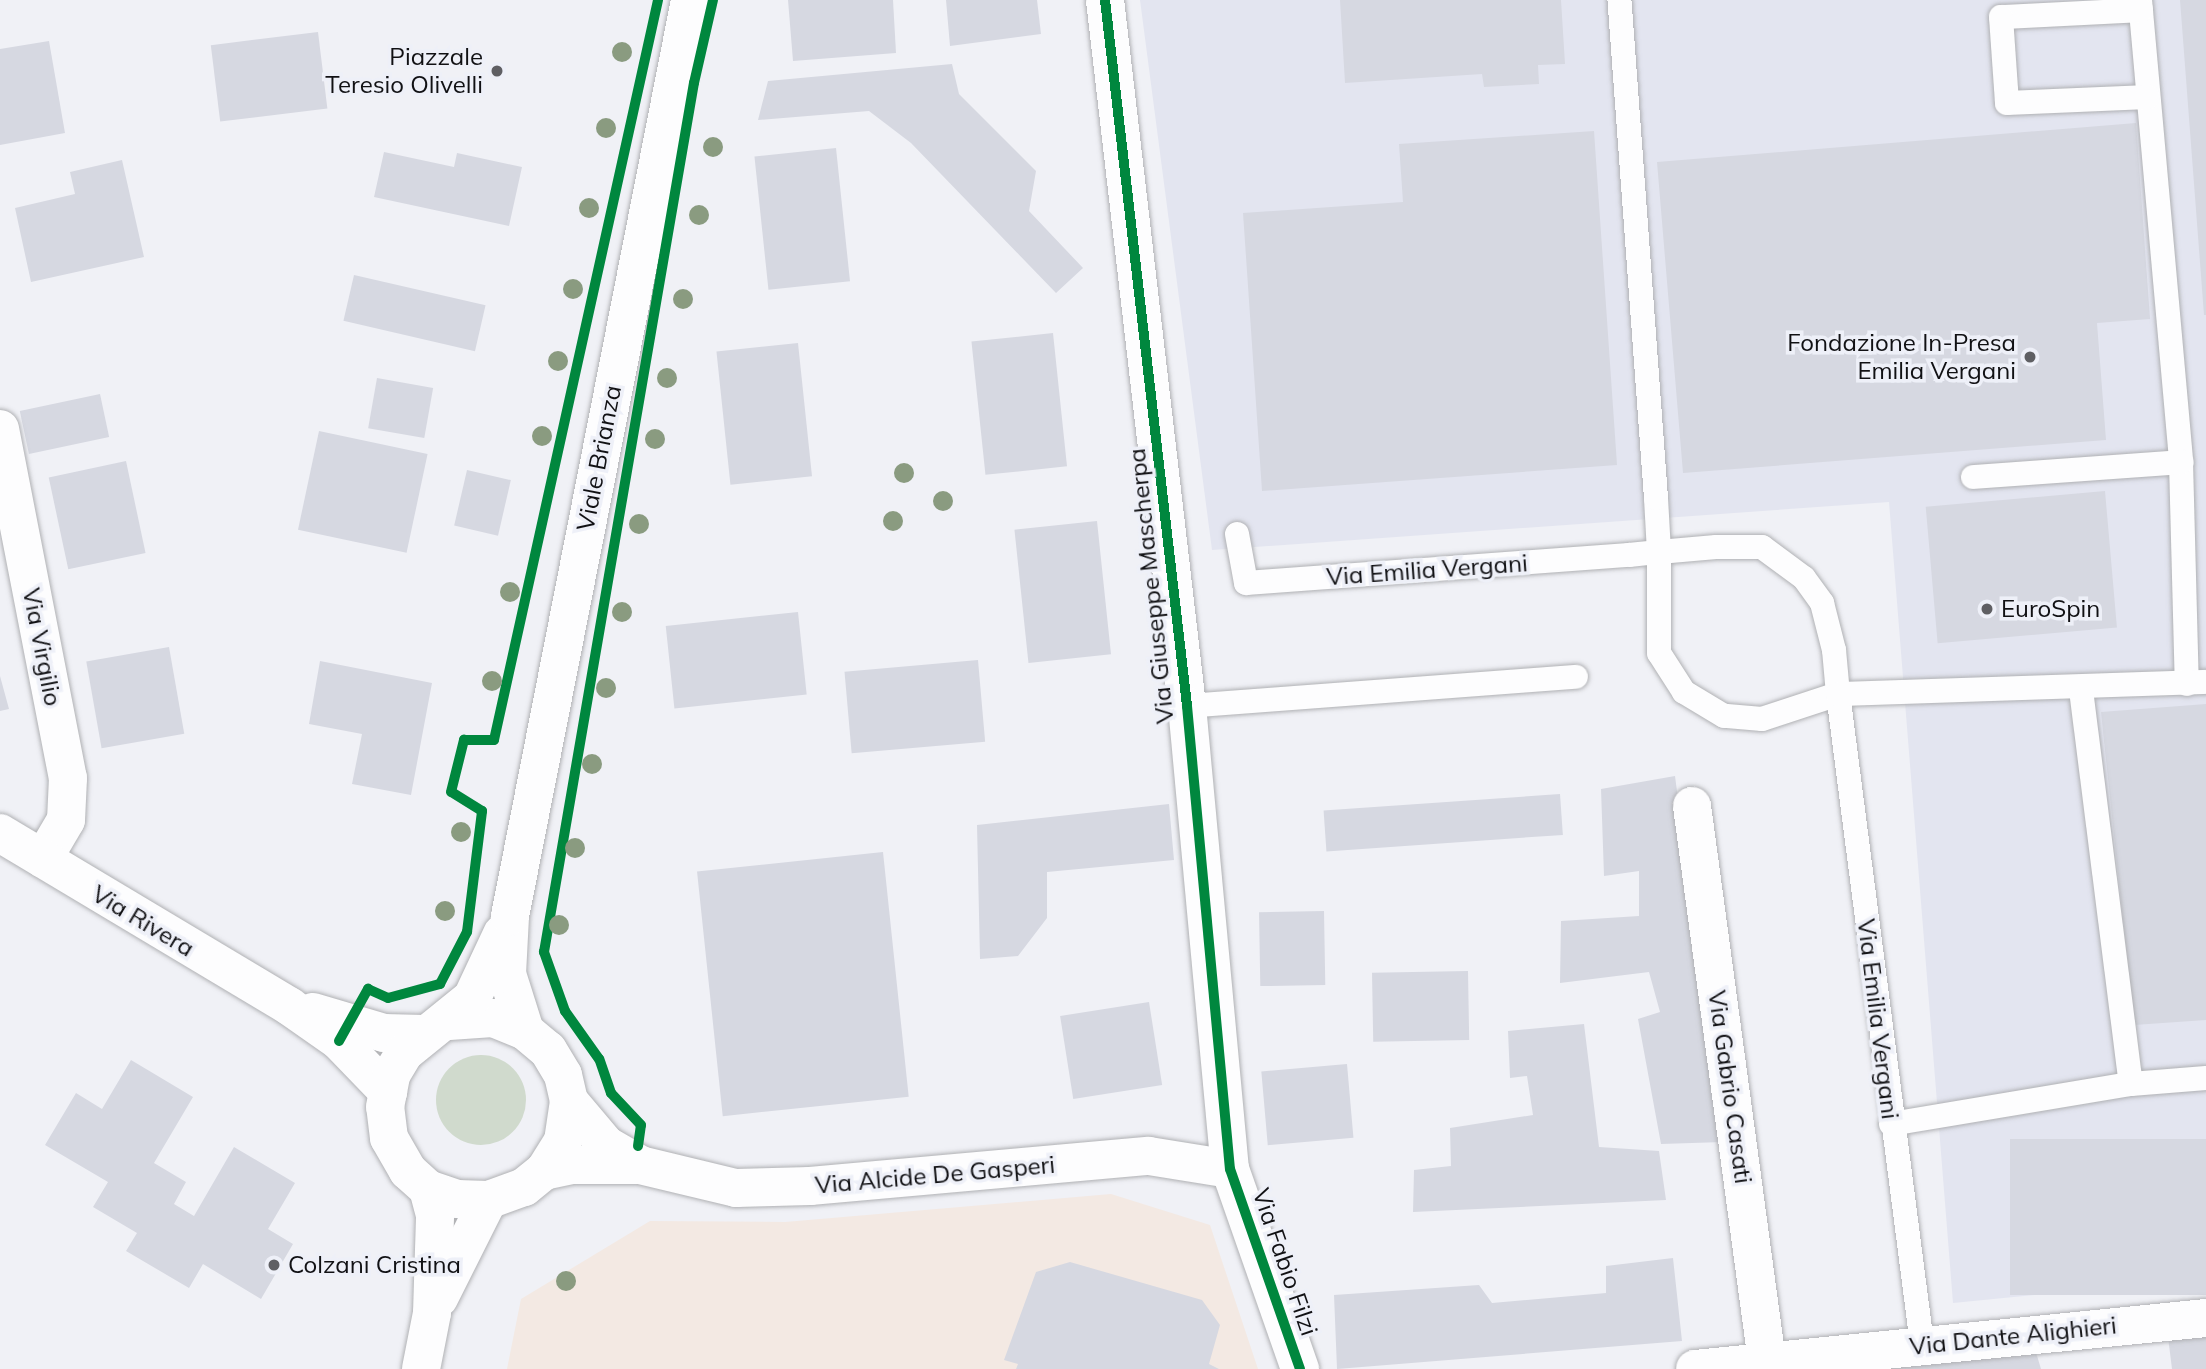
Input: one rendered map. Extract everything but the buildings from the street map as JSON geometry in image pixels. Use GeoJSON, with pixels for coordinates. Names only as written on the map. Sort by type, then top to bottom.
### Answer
{"type":"FeatureCollection","features":[{"type":"Feature","properties":{"kind":"street","name":"Viale Brianza"},"geometry":{"type":"LineString","coordinates":[[526,1031],[507,974],[510,916],[690,0]]}},
{"type":"Feature","properties":{"kind":"street","name":"Via Giuseppe Mascherpa"},"geometry":{"type":"LineString","coordinates":[[1105,0],[1187,706],[1230,1169]]}},
{"type":"Feature","properties":{"kind":"street","name":"Via Virgilio"},"geometry":{"type":"LineString","coordinates":[[0,429],[68,778],[66,820],[43,859]]}},
{"type":"Feature","properties":{"kind":"street","name":"Via Gabrio Casati"},"geometry":{"type":"LineString","coordinates":[[1692,806],[1768,1365]]}},
{"type":"Feature","properties":{"kind":"street","name":"Via Rivera"},"geometry":{"type":"LineString","coordinates":[[0,833],[289,1006],[339,1041],[388,1093]]}},
{"type":"Feature","properties":{"kind":"street","name":"Viale Brianza"},"geometry":{"type":"LineString","coordinates":[[437,1027],[492,1018],[526,1031],[548,1051],[562,1075],[569,1101],[563,1141],[544,1171],[524,1187],[488,1200],[457,1199],[428,1189],[408,1171],[389,1139],[388,1093],[404,1054],[472,998],[510,916]]}},
{"type":"Feature","properties":{"kind":"street","name":"Via Rivera"},"geometry":{"type":"LineString","coordinates":[[289,1006],[384,1033],[437,1027]]}},
{"type":"Feature","properties":{"kind":"street","name":"Via Alcide De Gasperi"},"geometry":{"type":"LineString","coordinates":[[569,1101],[606,1145],[640,1165]]}},
{"type":"Feature","properties":{"kind":"street","name":"Via Alcide De Gasperi"},"geometry":{"type":"LineString","coordinates":[[544,1171],[572,1165],[640,1165],[736,1188],[810,1186],[1149,1156],[1230,1169]]}},
{"type":"Feature","properties":{"kind":"street","name":"Via Fabio Filzi"},"geometry":{"type":"LineString","coordinates":[[1230,1169],[1300,1369]]}},
{"type":"Feature","properties":{"kind":"street"},"geometry":{"type":"LineString","coordinates":[[421,1369],[432,1313],[435,1215],[428,1189]]}},
{"type":"Feature","properties":{"kind":"street"},"geometry":{"type":"LineString","coordinates":[[432,1313],[488,1200]]}},
{"type":"Feature","properties":{"kind":"street","name":"Via Dante Alighieri"},"geometry":{"type":"LineString","coordinates":[[1695,1369],[1768,1365],[1922,1344],[2206,1318]]}},
{"type":"Feature","properties":{"kind":"lane"},"geometry":{"type":"LineString","coordinates":[[1619,0],[1659,552],[1659,653],[1684,692],[1724,716],[1762,719],[1838,694],[2081,690],[2196,683],[2181,462],[2141,5],[2001,17],[2007,103],[2148,97]]}},
{"type":"Feature","properties":{"kind":"lane"},"geometry":{"type":"LineString","coordinates":[[1973,477],[2181,462]]}},
{"type":"Feature","properties":{"kind":"lane","name":"Via Emilia Vergani"},"geometry":{"type":"LineString","coordinates":[[1237,534],[1245,583],[1659,552],[1762,547],[1804,578],[1822,603],[1834,650],[1891,1124],[1922,1344]]}},
{"type":"Feature","properties":{"kind":"lane"},"geometry":{"type":"LineString","coordinates":[[1187,706],[1576,677]]}},
{"type":"Feature","properties":{"kind":"lane"},"geometry":{"type":"LineString","coordinates":[[2081,690],[2131,1084]]}},
{"type":"Feature","properties":{"kind":"lane"},"geometry":{"type":"LineString","coordinates":[[1891,1124],[2131,1084],[2206,1078]]}},
{"type":"Feature","properties":{"kind":"shaded area"},"geometry":{"type":"Polygon","coordinates":[[[1140,0],[2206,0],[2206,1278],[1953,1303],[1889,502],[1212,550],[1140,0]]]}},
{"type":"Feature","properties":{"kind":"shaded area"},"geometry":{"type":"Polygon","coordinates":[[[481,1055],[498,1058],[513,1068],[523,1083],[526,1100],[523,1117],[513,1132],[498,1142],[481,1145],[464,1142],[449,1132],[439,1117],[436,1100],[439,1083],[449,1068],[464,1058],[481,1055]]]}},
{"type":"Feature","properties":{"kind":"shaded area"},"geometry":{"type":"Polygon","coordinates":[[[1111,1194],[1210,1225],[1258,1369],[507,1369],[521,1299],[650,1221],[785,1222],[1111,1194]]]}},
{"type":"Feature","properties":{"kind":"cycle path"},"geometry":{"type":"LineString","coordinates":[[339,1041],[368,989],[388,998],[440,984],[467,932],[482,811],[451,792],[464,740],[494,740],[658,0]]}},
{"type":"Feature","properties":{"kind":"cycle path"},"geometry":{"type":"LineString","coordinates":[[638,1146],[641,1125],[611,1093],[599,1059],[565,1011],[544,952],[694,83],[713,0]]}},
{"type":"Feature","properties":{"kind":"cycle path"},"geometry":{"type":"LineString","coordinates":[[1105,0],[1187,706],[1230,1169],[1300,1369]]}},
{"type":"Feature","properties":{"kind":"place","name":"Piazzale Teresio Olivelli"},"geometry":{"type":"Point","coordinates":[497,71]}},
{"type":"Feature","properties":{"kind":"place","name":"Fondazione In-Presa Emilia Vergani"},"geometry":{"type":"Point","coordinates":[2030,357]}},
{"type":"Feature","properties":{"kind":"place","name":"EuroSpin"},"geometry":{"type":"Point","coordinates":[1987,609]}},
{"type":"Feature","properties":{"kind":"place","name":"Colzani Cristina"},"geometry":{"type":"Point","coordinates":[274,1265]}}]}
